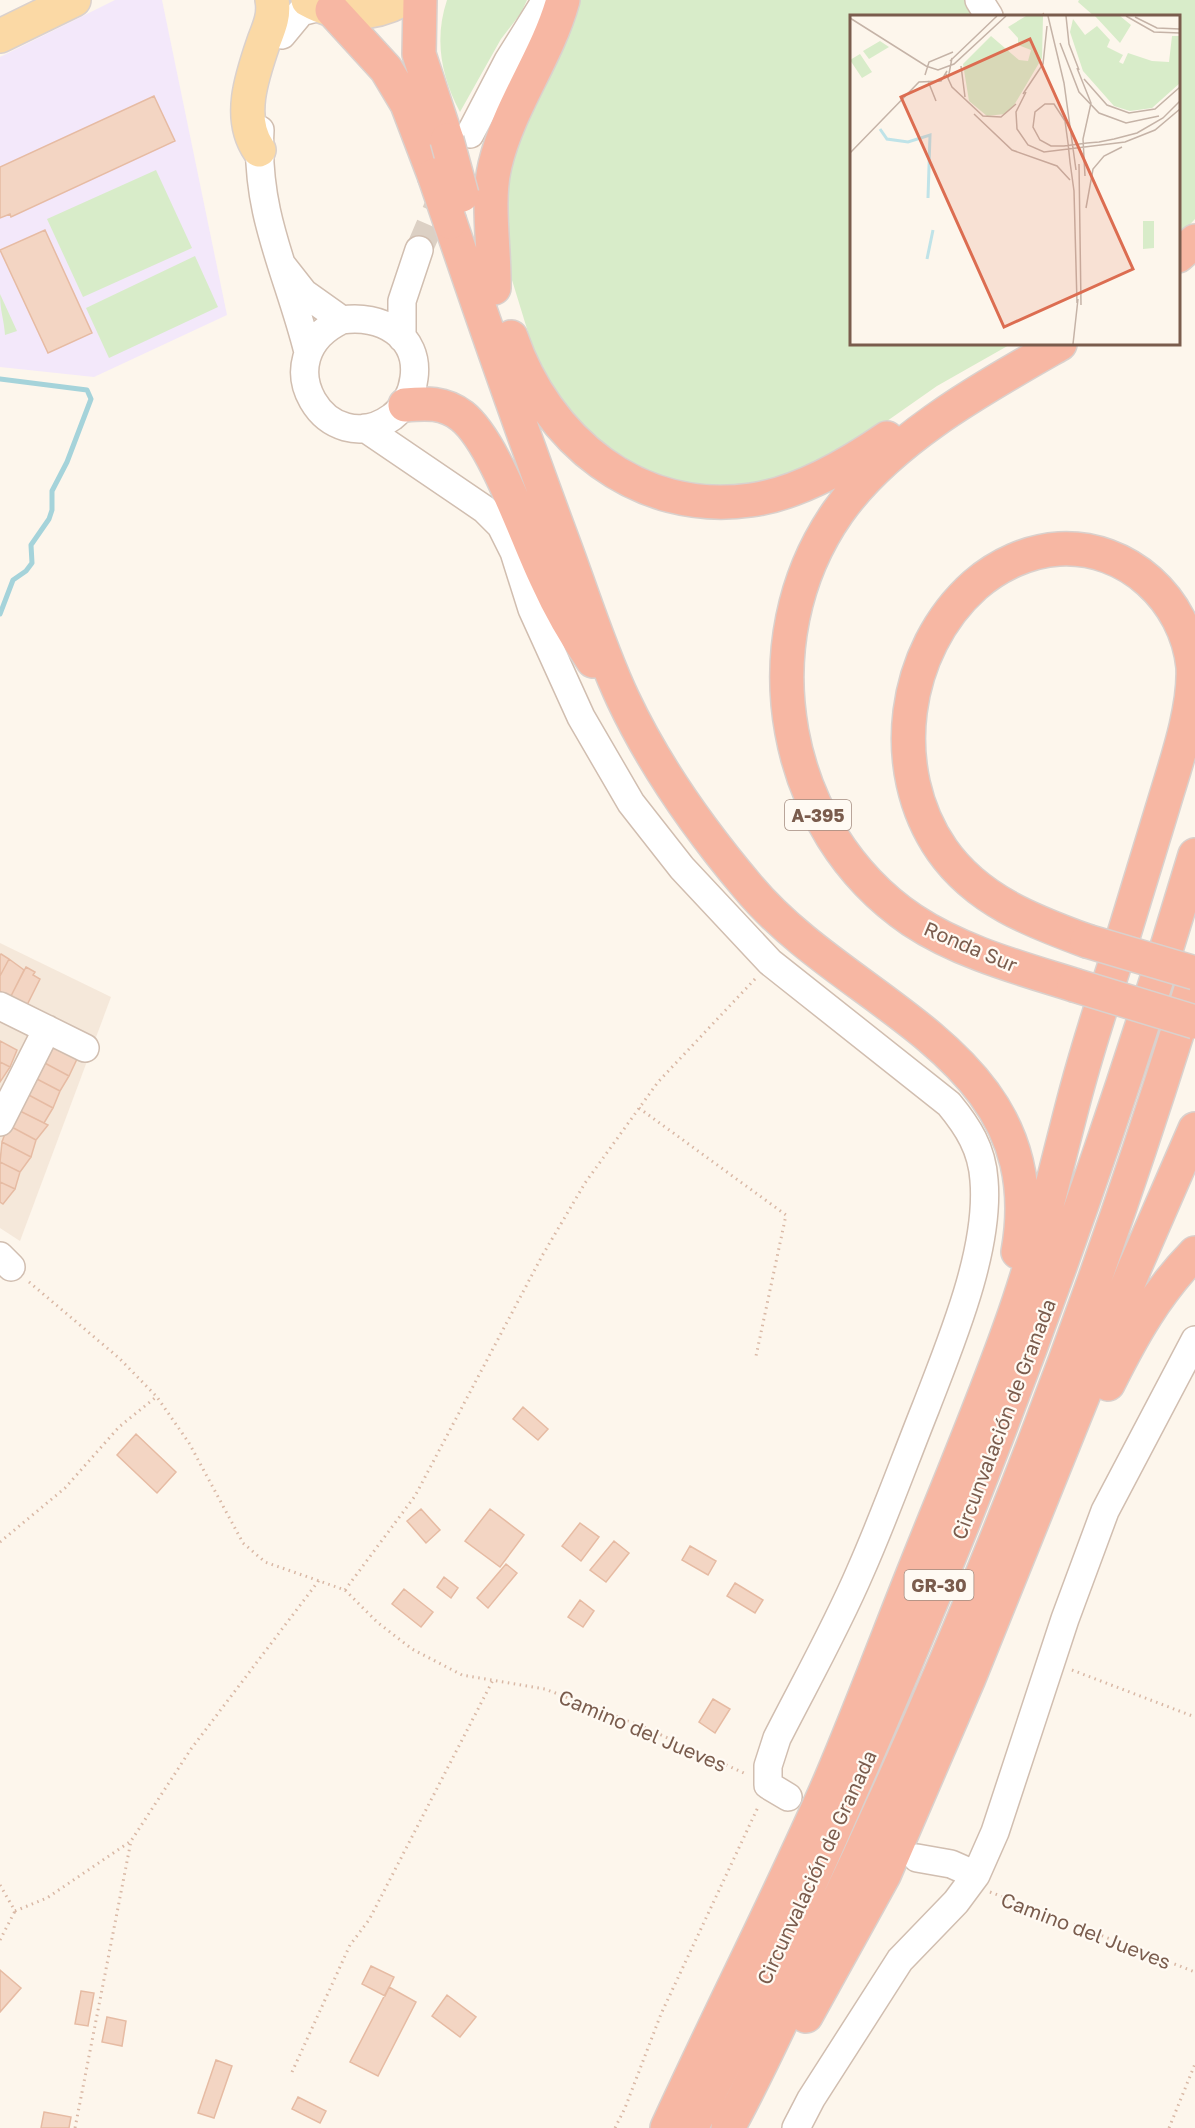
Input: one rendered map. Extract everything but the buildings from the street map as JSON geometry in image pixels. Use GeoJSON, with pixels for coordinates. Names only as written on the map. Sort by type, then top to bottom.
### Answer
{"type":"FeatureCollection","features":[{"type":"Feature","properties":{"kind":"highway"},"geometry":{"type":"LineString","coordinates":[[420,0],[419,54],[431,99],[458,137],[456,208],[521,431],[623,698],[672,789],[750,890],[794,931],[966,1068],[1008,1130],[1017,1157],[1023,1192],[1022,1229],[1014,1272],[984,1363],[983,1399]]}},
{"type":"Feature","properties":{"kind":"highway"},"geometry":{"type":"LineString","coordinates":[[418,37],[438,0]]}},
{"type":"Feature","properties":{"kind":"highway"},"geometry":{"type":"LineString","coordinates":[[494,288],[495,248],[490,202],[494,167],[510,116],[550,40],[563,0]]}},
{"type":"Feature","properties":{"kind":"highway"},"geometry":{"type":"LineString","coordinates":[[320,6],[386,69],[407,104],[434,175],[456,208],[494,288],[519,362],[540,400],[564,432],[594,460],[632,482],[666,494],[705,502],[752,500],[804,484],[852,462],[903,427],[947,402],[979,391],[1057,345]]}},
{"type":"Feature","properties":{"kind":"highway"},"geometry":{"type":"LineString","coordinates":[[1180,255],[1195,241]]}},
{"type":"Feature","properties":{"kind":"highway","name":"Ronda Sur"},"geometry":{"type":"LineString","coordinates":[[979,391],[872,472],[838,513],[811,559],[796,606],[788,647],[785,683],[788,716],[797,761],[815,810],[837,848],[859,875],[913,921],[955,943],[1074,985],[1195,1022]]}},
{"type":"Feature","properties":{"kind":"highway"},"geometry":{"type":"LineString","coordinates":[[402,409],[436,404],[450,408],[463,416],[483,439],[546,578],[577,638],[609,684],[623,698]]}},
{"type":"Feature","properties":{"kind":"highway"},"geometry":{"type":"LineString","coordinates":[[667,2128],[830,1781],[1011,1324],[1040,1233],[1078,1085],[1180,748],[1193,672],[1188,640],[1174,611],[1155,586],[1131,566],[1111,556],[1085,550],[1054,549],[1004,564],[959,600],[941,624],[926,652],[915,684],[909,715],[908,747],[922,813],[940,847],[959,871],[986,895],[1019,914],[1087,941],[1195,974]]}},
{"type":"Feature","properties":{"kind":"highway","name":"Circunvalación de Granada"},"geometry":{"type":"LineString","coordinates":[[691,2128],[728,2059],[849,1798],[974,1501],[1034,1341],[1124,1086],[1195,855]]}},
{"type":"Feature","properties":{"kind":"highway","name":"Circunvalación de Granada"},"geometry":{"type":"LineString","coordinates":[[728,2128],[769,2053],[786,2011],[881,1812],[972,1597],[1042,1421],[1102,1255],[1195,974]]}},
{"type":"Feature","properties":{"kind":"highway"},"geometry":{"type":"LineString","coordinates":[[769,2053],[803,2021],[884,1875],[969,1678],[1134,1267],[1195,1129]]}},
{"type":"Feature","properties":{"kind":"highway"},"geometry":{"type":"LineString","coordinates":[[1038,1508],[1070,1462],[1131,1338],[1160,1291],[1195,1252]]}},
{"type":"Feature","properties":{"kind":"main road"},"geometry":{"type":"LineString","coordinates":[[0,15],[29,0]]}},
{"type":"Feature","properties":{"kind":"main road"},"geometry":{"type":"LineString","coordinates":[[0,36],[74,0]]}},
{"type":"Feature","properties":{"kind":"main road"},"geometry":{"type":"LineString","coordinates":[[259,150],[249,136],[247,117],[257,62],[272,17],[272,0]]}},
{"type":"Feature","properties":{"kind":"main road"},"geometry":{"type":"LineString","coordinates":[[320,6],[363,13],[388,8],[402,0]]}},
{"type":"Feature","properties":{"kind":"street"},"geometry":{"type":"LineString","coordinates":[[286,0],[282,34],[270,67],[261,110],[259,150],[261,191],[269,230],[282,265],[286,284],[299,315],[308,352]]}},
{"type":"Feature","properties":{"kind":"street"},"geometry":{"type":"LineString","coordinates":[[530,25],[540,0]]}},
{"type":"Feature","properties":{"kind":"street"},"geometry":{"type":"LineString","coordinates":[[458,137],[546,0]]}},
{"type":"Feature","properties":{"kind":"street"},"geometry":{"type":"LineString","coordinates":[[980,0],[988,15]]}},
{"type":"Feature","properties":{"kind":"street"},"geometry":{"type":"LineString","coordinates":[[282,34],[301,12],[320,6]]}},
{"type":"Feature","properties":{"kind":"street"},"geometry":{"type":"LineString","coordinates":[[282,265],[304,293],[351,319],[376,320],[390,327],[402,338],[411,353],[415,371],[413,389],[402,409],[384,423],[365,428],[346,427],[329,419],[315,406],[306,389],[304,370],[308,352],[316,338],[328,327],[351,319],[388,293],[419,250],[402,301],[402,338]]}},
{"type":"Feature","properties":{"kind":"street"},"geometry":{"type":"LineString","coordinates":[[402,409],[420,459],[436,478]]}},
{"type":"Feature","properties":{"kind":"street"},"geometry":{"type":"LineString","coordinates":[[365,428],[484,509],[501,526],[514,552],[539,626],[581,717],[631,804],[682,868],[770,962],[949,1104],[971,1131],[979,1151],[984,1180],[980,1238],[945,1358],[860,1572],[777,1738],[768,1766],[778,1791]]}},
{"type":"Feature","properties":{"kind":"street"},"geometry":{"type":"LineString","coordinates":[[0,1005],[85,1048]]}},
{"type":"Feature","properties":{"kind":"street"},"geometry":{"type":"LineString","coordinates":[[0,1122],[47,1029]]}},
{"type":"Feature","properties":{"kind":"street"},"geometry":{"type":"LineString","coordinates":[[796,2128],[811,2099],[900,1960],[956,1902],[976,1875],[995,1832],[1051,1662],[1105,1511],[1195,1340]]}},
{"type":"Feature","properties":{"kind":"street"},"geometry":{"type":"LineString","coordinates":[[917,1858],[951,1864],[976,1875]]}},
{"type":"Feature","properties":{"kind":"path"},"geometry":{"type":"LineString","coordinates":[[1040,15],[1045,14]]}},
{"type":"Feature","properties":{"kind":"path"},"geometry":{"type":"LineString","coordinates":[[6,1262],[119,1358],[157,1397],[189,1443],[243,1543],[265,1563],[286,1572],[320,1579],[345,1590],[415,1496],[542,1256],[585,1183],[658,1082],[770,962]]}},
{"type":"Feature","properties":{"kind":"path"},"geometry":{"type":"LineString","coordinates":[[639,1108],[786,1215],[756,1356]]}},
{"type":"Feature","properties":{"kind":"path"},"geometry":{"type":"LineString","coordinates":[[0,1542],[65,1488],[119,1427],[157,1397]]}},
{"type":"Feature","properties":{"kind":"path"},"geometry":{"type":"LineString","coordinates":[[0,1940],[15,1911],[47,1898],[130,1841],[191,1749],[320,1579]]}},
{"type":"Feature","properties":{"kind":"path","name":"Camino del Jueves"},"geometry":{"type":"LineString","coordinates":[[345,1590],[377,1622],[412,1649],[462,1675],[545,1689],[712,1756],[778,1791]]}},
{"type":"Feature","properties":{"kind":"path"},"geometry":{"type":"LineString","coordinates":[[1051,1662],[1195,1718]]}},
{"type":"Feature","properties":{"kind":"path"},"geometry":{"type":"LineString","coordinates":[[292,2072],[350,1945],[369,1920],[493,1680]]}},
{"type":"Feature","properties":{"kind":"path"},"geometry":{"type":"LineString","coordinates":[[615,2128],[661,2014],[778,1791]]}},
{"type":"Feature","properties":{"kind":"path"},"geometry":{"type":"LineString","coordinates":[[75,2128],[130,1841]]}},
{"type":"Feature","properties":{"kind":"path","name":"Camino del Jueves"},"geometry":{"type":"LineString","coordinates":[[976,1875],[984,1889],[1002,1898],[1195,1972]]}},
{"type":"Feature","properties":{"kind":"path"},"geometry":{"type":"LineString","coordinates":[[0,1885],[15,1911]]}},
{"type":"Feature","properties":{"kind":"path"},"geometry":{"type":"LineString","coordinates":[[1169,2128],[1195,2064]]}},
{"type":"Feature","properties":{"kind":"shaded area"},"geometry":{"type":"Polygon","coordinates":[[[115,0],[162,0],[227,315],[94,377],[0,367],[0,57],[115,0]]]}},
{"type":"Feature","properties":{"kind":"shaded area"},"geometry":{"type":"Polygon","coordinates":[[[0,943],[111,997],[20,1241],[0,1228],[0,943]]]}},
{"type":"Feature","properties":{"kind":"green space"},"geometry":{"type":"Polygon","coordinates":[[[447,0],[527,0],[521,13],[501,39],[460,112],[448,85],[440,43],[447,0]]]}},
{"type":"Feature","properties":{"kind":"green space"},"geometry":{"type":"Polygon","coordinates":[[[572,0],[965,0],[974,15],[850,15],[850,345],[1009,345],[937,386],[830,461],[744,489],[695,486],[650,473],[600,442],[566,410],[535,355],[508,267],[506,161],[572,0]]]}},
{"type":"Feature","properties":{"kind":"green space"},"geometry":{"type":"Polygon","coordinates":[[[1079,0],[1195,0],[1195,219],[1180,235],[1180,15],[1093,15],[1078,2],[1079,0]]]}},
{"type":"Feature","properties":{"kind":"green space"},"geometry":{"type":"Polygon","coordinates":[[[156,170],[192,248],[83,297],[47,219],[156,170]]]}},
{"type":"Feature","properties":{"kind":"green space"},"geometry":{"type":"Polygon","coordinates":[[[195,256],[218,307],[109,358],[86,308],[195,256]]]}},
{"type":"Feature","properties":{"kind":"green space"},"geometry":{"type":"Polygon","coordinates":[[[0,294],[17,331],[5,335],[1,305],[0,294]]]}},
{"type":"Feature","properties":{"kind":"waterway"},"geometry":{"type":"LineString","coordinates":[[0,379],[87,390],[91,399],[67,462],[52,491],[52,510],[49,519],[31,545],[32,563],[26,571],[13,580],[0,614]]}},
{"type":"Feature","properties":{"kind":"tunnel"},"geometry":{"type":"LineString","coordinates":[[419,250],[446,187]]}}]}
